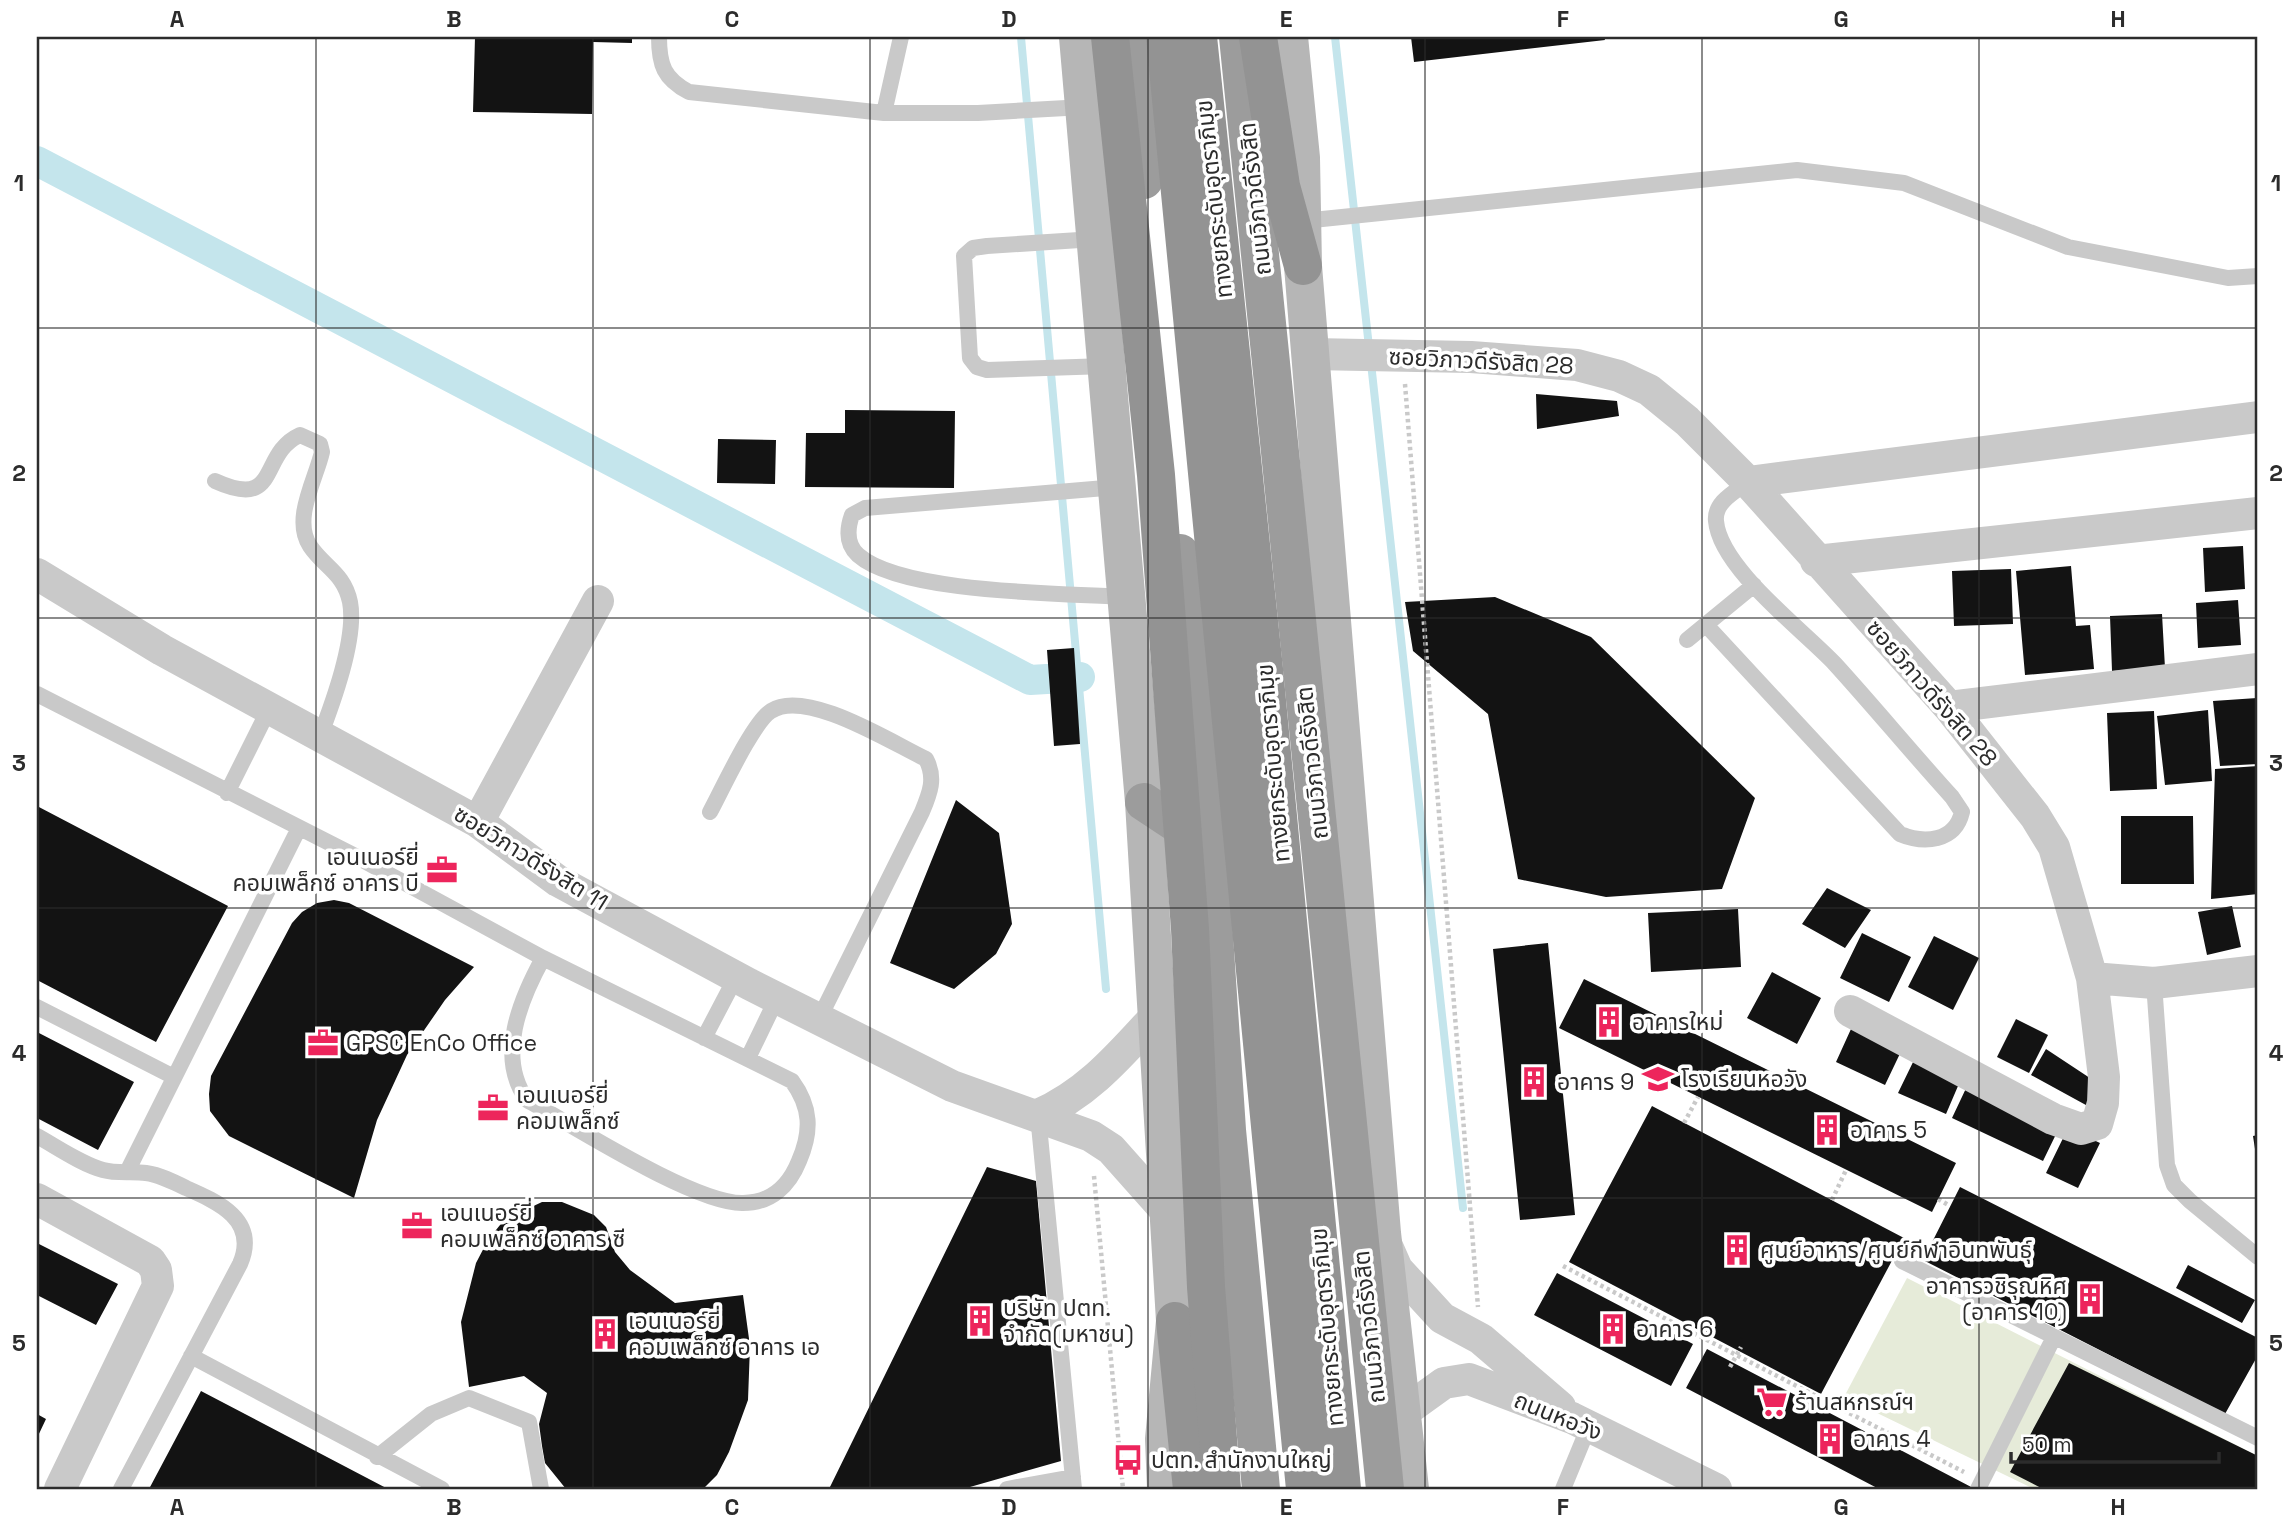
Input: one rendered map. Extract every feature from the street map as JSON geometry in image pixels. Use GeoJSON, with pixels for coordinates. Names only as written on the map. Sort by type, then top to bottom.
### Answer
{"type":"FeatureCollection","features":[{"type":"Feature","properties":{"kind":"highway"},"geometry":{"type":"LineString","coordinates":[[1110,37],[1156,475],[1190,929],[1206,1287],[1222,1489]]}},
{"type":"Feature","properties":{"kind":"highway"},"geometry":{"type":"LineString","coordinates":[[1130,37],[1208,845],[1227,1130],[1261,1489]]}},
{"type":"Feature","properties":{"kind":"highway","name":"ทางยกระดับอุตราภิมุข"},"geometry":{"type":"LineString","coordinates":[[1165,37],[1306,1489]]}},
{"type":"Feature","properties":{"kind":"highway","name":"ทางยกระดับอุตราภิมุข"},"geometry":{"type":"LineString","coordinates":[[1198,37],[1265,683],[1342,1489]]}},
{"type":"Feature","properties":{"kind":"highway","name":"ถนนวิภาวดีรังสิต"},"geometry":{"type":"LineString","coordinates":[[1238,37],[1385,1489]]}},
{"type":"Feature","properties":{"kind":"highway"},"geometry":{"type":"LineString","coordinates":[[1258,37],[1281,186],[1303,266]]}},
{"type":"Feature","properties":{"kind":"highway"},"geometry":{"type":"LineString","coordinates":[[1144,802],[1208,845]]}},
{"type":"Feature","properties":{"kind":"highway"},"geometry":{"type":"LineString","coordinates":[[1175,1321],[1192,1489]]}},
{"type":"Feature","properties":{"kind":"main road"},"geometry":{"type":"LineString","coordinates":[[1078,37],[1144,802],[1154,1018],[1175,1321],[1164,1439],[1166,1489]]}},
{"type":"Feature","properties":{"kind":"main road","name":"ถนนวิภาวดีรังสิต"},"geometry":{"type":"LineString","coordinates":[[1289,37],[1301,158],[1303,266],[1382,1233],[1410,1489]]}},
{"type":"Feature","properties":{"kind":"street","name":"ซอยวิภาวดีรังสิต 28"},"geometry":{"type":"LineString","coordinates":[[1311,354],[1527,360],[1577,365],[1619,376],[1649,390],[1687,421],[1748,482],[1949,707],[2035,816],[2054,847],[2092,978],[2104,1077],[2103,1103],[2097,1124],[2081,1129],[2053,1119],[1850,1011]]}},
{"type":"Feature","properties":{"kind":"street"},"geometry":{"type":"LineString","coordinates":[[1748,482],[2258,417]]}},
{"type":"Feature","properties":{"kind":"street"},"geometry":{"type":"LineString","coordinates":[[1816,561],[2258,513]]}},
{"type":"Feature","properties":{"kind":"street","name":"ซอยวิภาวดีรังสิต 11"},"geometry":{"type":"LineString","coordinates":[[37,574],[162,650],[319,738],[478,822],[558,881],[736,977],[952,1086],[1091,1136],[1111,1149],[1167,1212]]}},
{"type":"Feature","properties":{"kind":"street"},"geometry":{"type":"LineString","coordinates":[[478,822],[598,601]]}},
{"type":"Feature","properties":{"kind":"street"},"geometry":{"type":"LineString","coordinates":[[1949,707],[2258,669]]}},
{"type":"Feature","properties":{"kind":"street"},"geometry":{"type":"LineString","coordinates":[[2092,978],[2154,983],[2258,971]]}},
{"type":"Feature","properties":{"kind":"street"},"geometry":{"type":"LineString","coordinates":[[1038,1115],[1062,1105],[1096,1080],[1154,1018]]}},
{"type":"Feature","properties":{"kind":"street"},"geometry":{"type":"LineString","coordinates":[[37,1199],[150,1261],[156,1270],[158,1286],[60,1489]]}},
{"type":"Feature","properties":{"kind":"street"},"geometry":{"type":"LineString","coordinates":[[1382,1233],[1397,1269],[1442,1318],[1481,1339],[1581,1422]]}},
{"type":"Feature","properties":{"kind":"street","name":"ถนนหอวัง"},"geometry":{"type":"LineString","coordinates":[[1401,1414],[1444,1383],[1469,1379],[1581,1422],[1716,1489]]}},
{"type":"Feature","properties":{"kind":"lane"},"geometry":{"type":"LineString","coordinates":[[659,37],[663,71],[672,84],[689,92],[884,113],[978,113],[1084,107]]}},
{"type":"Feature","properties":{"kind":"lane"},"geometry":{"type":"LineString","coordinates":[[884,113],[901,37]]}},
{"type":"Feature","properties":{"kind":"lane"},"geometry":{"type":"LineString","coordinates":[[1302,221],[1797,170],[1904,183],[2068,247],[2228,278],[2258,276]]}},
{"type":"Feature","properties":{"kind":"lane"},"geometry":{"type":"LineString","coordinates":[[1095,239],[987,246],[973,248],[964,256],[970,358],[977,367],[987,370],[1106,366]]}},
{"type":"Feature","properties":{"kind":"lane"},"geometry":{"type":"LineString","coordinates":[[215,481],[238,492],[248,491],[260,486],[291,439],[300,435],[320,444],[323,452],[308,495],[305,533],[310,546],[342,582],[350,604],[340,685],[319,738]]}},
{"type":"Feature","properties":{"kind":"lane"},"geometry":{"type":"LineString","coordinates":[[1706,626],[1900,834],[1924,842],[1943,838],[1960,819],[1962,811],[1952,797],[1833,663],[1754,585],[1733,559],[1718,531],[1716,518],[1721,503],[1748,482]]}},
{"type":"Feature","properties":{"kind":"lane"},"geometry":{"type":"LineString","coordinates":[[1117,487],[865,508],[852,516],[847,529],[849,542],[857,554],[906,576],[958,586],[1128,597]]}},
{"type":"Feature","properties":{"kind":"lane"},"geometry":{"type":"LineString","coordinates":[[1687,640],[1754,585]]}},
{"type":"Feature","properties":{"kind":"lane"},"geometry":{"type":"LineString","coordinates":[[37,694],[299,828],[543,958],[792,1081],[808,1110],[808,1130],[795,1172],[781,1191],[764,1200],[745,1203],[729,1202],[689,1189],[527,1100],[516,1084],[512,1061],[514,1036],[518,1010],[543,958]]}},
{"type":"Feature","properties":{"kind":"lane"},"geometry":{"type":"LineString","coordinates":[[710,811],[758,726],[771,710],[782,707],[805,705],[839,716],[926,759],[932,772],[931,791],[819,1019]]}},
{"type":"Feature","properties":{"kind":"lane"},"geometry":{"type":"LineString","coordinates":[[227,793],[269,709]]}},
{"type":"Feature","properties":{"kind":"lane"},"geometry":{"type":"LineString","coordinates":[[127,1172],[299,828]]}},
{"type":"Feature","properties":{"kind":"lane"},"geometry":{"type":"LineString","coordinates":[[704,1038],[736,977]]}},
{"type":"Feature","properties":{"kind":"lane"},"geometry":{"type":"LineString","coordinates":[[2154,983],[2167,1165],[2170,1175],[2174,1185],[2190,1201],[2258,1257]]}},
{"type":"Feature","properties":{"kind":"lane"},"geometry":{"type":"LineString","coordinates":[[748,1058],[777,998]]}},
{"type":"Feature","properties":{"kind":"lane"},"geometry":{"type":"LineString","coordinates":[[37,1007],[174,1077]]}},
{"type":"Feature","properties":{"kind":"lane"},"geometry":{"type":"LineString","coordinates":[[1007,1489],[1073,1483],[1038,1115]]}},
{"type":"Feature","properties":{"kind":"lane"},"geometry":{"type":"LineString","coordinates":[[37,1136],[103,1170],[166,1178],[211,1198],[229,1209],[239,1221],[244,1256],[121,1489]]}},
{"type":"Feature","properties":{"kind":"lane"},"geometry":{"type":"LineString","coordinates":[[1902,1261],[2258,1438]]}},
{"type":"Feature","properties":{"kind":"lane"},"geometry":{"type":"LineString","coordinates":[[1980,1485],[2054,1337]]}},
{"type":"Feature","properties":{"kind":"lane"},"geometry":{"type":"LineString","coordinates":[[191,1356],[377,1457],[442,1489]]}},
{"type":"Feature","properties":{"kind":"lane"},"geometry":{"type":"LineString","coordinates":[[377,1457],[431,1414],[469,1398],[529,1422],[541,1489]]}},
{"type":"Feature","properties":{"kind":"lane"},"geometry":{"type":"LineString","coordinates":[[1563,1489],[1581,1422]]}},
{"type":"Feature","properties":{"kind":"path"},"geometry":{"type":"LineString","coordinates":[[1402,357],[1481,1339]]}},
{"type":"Feature","properties":{"kind":"path"},"geometry":{"type":"LineString","coordinates":[[1684,1123],[1698,1097]]}},
{"type":"Feature","properties":{"kind":"path"},"geometry":{"type":"LineString","coordinates":[[1091,1136],[1123,1489]]}},
{"type":"Feature","properties":{"kind":"path"},"geometry":{"type":"LineString","coordinates":[[1832,1200],[1846,1170]]}},
{"type":"Feature","properties":{"kind":"path"},"geometry":{"type":"LineString","coordinates":[[1938,1199],[1951,1206]]}},
{"type":"Feature","properties":{"kind":"path"},"geometry":{"type":"LineString","coordinates":[[1563,1266],[1980,1485]]}},
{"type":"Feature","properties":{"kind":"path"},"geometry":{"type":"LineString","coordinates":[[1730,1367],[1741,1347]]}},
{"type":"Feature","properties":{"kind":"green space"},"geometry":{"type":"Polygon","coordinates":[[[1907,1278],[2258,1456],[2258,1489],[2034,1489],[1844,1397],[1907,1278]]]}},
{"type":"Feature","properties":{"kind":"building"},"geometry":{"type":"Polygon","coordinates":[[[475,37],[632,37],[632,43],[593,42],[592,114],[473,112],[475,37]]]}},
{"type":"Feature","properties":{"kind":"building"},"geometry":{"type":"Polygon","coordinates":[[[1411,37],[1604,37],[1605,40],[1414,62],[1411,37]]]}},
{"type":"Feature","properties":{"kind":"building"},"geometry":{"type":"Polygon","coordinates":[[[1536,394],[1617,401],[1619,416],[1537,429],[1536,394]]]}},
{"type":"Feature","properties":{"kind":"building"},"geometry":{"type":"Polygon","coordinates":[[[845,410],[955,411],[954,488],[805,487],[806,433],[845,433],[845,410]]]}},
{"type":"Feature","properties":{"kind":"building"},"geometry":{"type":"Polygon","coordinates":[[[718,439],[776,440],[775,484],[717,483],[718,439]]]}},
{"type":"Feature","properties":{"kind":"building"},"geometry":{"type":"Polygon","coordinates":[[[2243,546],[2245,589],[2205,592],[2203,548],[2243,546]]]}},
{"type":"Feature","properties":{"kind":"building"},"geometry":{"type":"Polygon","coordinates":[[[2071,566],[2076,626],[2090,625],[2094,669],[2025,675],[2016,571],[2071,566]]]}},
{"type":"Feature","properties":{"kind":"building"},"geometry":{"type":"Polygon","coordinates":[[[2011,569],[2013,624],[1954,626],[1952,571],[2011,569]]]}},
{"type":"Feature","properties":{"kind":"building"},"geometry":{"type":"Polygon","coordinates":[[[1495,597],[1591,637],[1755,798],[1722,889],[1606,897],[1518,879],[1488,714],[1413,651],[1405,602],[1495,597]]]}},
{"type":"Feature","properties":{"kind":"building"},"geometry":{"type":"Polygon","coordinates":[[[2238,600],[2241,645],[2198,648],[2196,603],[2238,600]]]}},
{"type":"Feature","properties":{"kind":"building"},"geometry":{"type":"Polygon","coordinates":[[[2162,614],[2165,668],[2112,671],[2110,616],[2162,614]]]}},
{"type":"Feature","properties":{"kind":"building"},"geometry":{"type":"Polygon","coordinates":[[[1074,648],[1080,744],[1054,746],[1047,650],[1074,648]]]}},
{"type":"Feature","properties":{"kind":"building"},"geometry":{"type":"Polygon","coordinates":[[[2257,698],[2258,764],[2220,766],[2213,701],[2257,698]]]}},
{"type":"Feature","properties":{"kind":"building"},"geometry":{"type":"Polygon","coordinates":[[[2208,710],[2212,781],[2165,785],[2157,716],[2208,710]]]}},
{"type":"Feature","properties":{"kind":"building"},"geometry":{"type":"Polygon","coordinates":[[[2154,711],[2157,789],[2110,791],[2107,713],[2154,711]]]}},
{"type":"Feature","properties":{"kind":"building"},"geometry":{"type":"Polygon","coordinates":[[[2258,766],[2258,894],[2211,899],[2215,769],[2258,766]]]}},
{"type":"Feature","properties":{"kind":"building"},"geometry":{"type":"Polygon","coordinates":[[[956,800],[999,833],[1012,924],[996,954],[954,989],[890,963],[956,800]]]}},
{"type":"Feature","properties":{"kind":"building"},"geometry":{"type":"Polygon","coordinates":[[[37,806],[228,906],[156,1042],[37,980],[37,806]]]}},
{"type":"Feature","properties":{"kind":"building"},"geometry":{"type":"Polygon","coordinates":[[[2121,816],[2193,816],[2194,884],[2121,884],[2121,816]]]}},
{"type":"Feature","properties":{"kind":"building"},"geometry":{"type":"Polygon","coordinates":[[[1827,888],[1871,910],[1845,948],[1802,924],[1827,888]]]}},
{"type":"Feature","properties":{"kind":"building"},"geometry":{"type":"Polygon","coordinates":[[[334,900],[349,903],[474,967],[445,1000],[407,1055],[377,1120],[354,1198],[229,1136],[210,1111],[211,1076],[292,923],[302,912],[317,903],[334,900]]]}},
{"type":"Feature","properties":{"kind":"building"},"geometry":{"type":"Polygon","coordinates":[[[2232,906],[2241,947],[2207,955],[2198,912],[2232,906]]]}},
{"type":"Feature","properties":{"kind":"building"},"geometry":{"type":"Polygon","coordinates":[[[1738,909],[1741,967],[1651,972],[1648,913],[1738,909]]]}},
{"type":"Feature","properties":{"kind":"building"},"geometry":{"type":"Polygon","coordinates":[[[1862,933],[1911,957],[1889,1002],[1840,978],[1862,933]]]}},
{"type":"Feature","properties":{"kind":"building"},"geometry":{"type":"Polygon","coordinates":[[[1934,936],[1979,958],[1953,1010],[1908,987],[1934,936]]]}},
{"type":"Feature","properties":{"kind":"building","name":"อาคาร 9"},"geometry":{"type":"Polygon","coordinates":[[[1548,943],[1575,1215],[1520,1220],[1493,949],[1548,943]]]}},
{"type":"Feature","properties":{"kind":"building"},"geometry":{"type":"Polygon","coordinates":[[[1772,972],[1821,998],[1797,1044],[1747,1018],[1772,972]]]}},
{"type":"Feature","properties":{"kind":"building","name":"อาคาร 5"},"geometry":{"type":"Polygon","coordinates":[[[1584,979],[1956,1163],[1932,1212],[1559,1028],[1584,979]]]}},
{"type":"Feature","properties":{"kind":"building"},"geometry":{"type":"Polygon","coordinates":[[[1856,1018],[1906,1041],[1885,1085],[1836,1062],[1856,1018]]]}},
{"type":"Feature","properties":{"kind":"building"},"geometry":{"type":"Polygon","coordinates":[[[2016,1019],[2048,1035],[2029,1073],[1997,1057],[2016,1019]]]}},
{"type":"Feature","properties":{"kind":"building"},"geometry":{"type":"Polygon","coordinates":[[[37,1032],[134,1082],[98,1150],[37,1118],[37,1032]]]}},
{"type":"Feature","properties":{"kind":"building"},"geometry":{"type":"Polygon","coordinates":[[[2046,1049],[2102,1086],[2095,1110],[2031,1075],[2046,1049]]]}},
{"type":"Feature","properties":{"kind":"building"},"geometry":{"type":"Polygon","coordinates":[[[1915,1058],[1961,1079],[1946,1114],[1898,1093],[1915,1058]]]}},
{"type":"Feature","properties":{"kind":"building"},"geometry":{"type":"Polygon","coordinates":[[[1969,1082],[2060,1126],[2043,1161],[1952,1118],[1969,1082]]]}},
{"type":"Feature","properties":{"kind":"building","name":"ศูนย์อาหาร/ศูนย์กีฬาอินทพันธุ์"},"geometry":{"type":"Polygon","coordinates":[[[1652,1106],[1904,1238],[1821,1394],[1569,1262],[1652,1106]]]}},
{"type":"Feature","properties":{"kind":"building"},"geometry":{"type":"Polygon","coordinates":[[[2068,1128],[2100,1143],[2078,1188],[2046,1173],[2068,1128]]]}},
{"type":"Feature","properties":{"kind":"building"},"geometry":{"type":"Polygon","coordinates":[[[2258,1135],[2258,1161],[2257,1162],[2253,1136],[2258,1135]]]}},
{"type":"Feature","properties":{"kind":"building","name":"บริษัท ปตท. จำกัด(มหาชน)"},"geometry":{"type":"Polygon","coordinates":[[[987,1167],[1036,1181],[1061,1461],[963,1489],[829,1489],[987,1167]]]}},
{"type":"Feature","properties":{"kind":"building","name":"อาคารวชิรุณหิศ (อาคาร 10)"},"geometry":{"type":"Polygon","coordinates":[[[1960,1187],[2258,1338],[2258,1355],[2225,1414],[1923,1260],[1960,1187]]]}},
{"type":"Feature","properties":{"kind":"building","name":"เอนเนอร์ยี่ คอมเพล็กซ์ อาคาร เอ"},"geometry":{"type":"Polygon","coordinates":[[[542,1202],[562,1202],[594,1215],[606,1227],[615,1252],[630,1270],[675,1303],[743,1295],[750,1346],[748,1400],[729,1452],[717,1475],[703,1489],[566,1489],[545,1463],[539,1424],[547,1393],[524,1376],[469,1387],[461,1322],[476,1263],[488,1240],[504,1220],[542,1202]]]}},
{"type":"Feature","properties":{"kind":"building"},"geometry":{"type":"Polygon","coordinates":[[[37,1243],[118,1284],[96,1325],[37,1295],[37,1243]]]}},
{"type":"Feature","properties":{"kind":"building"},"geometry":{"type":"Polygon","coordinates":[[[2188,1265],[2255,1300],[2242,1323],[2176,1288],[2188,1265]]]}},
{"type":"Feature","properties":{"kind":"building","name":"อาคาร 6"},"geometry":{"type":"Polygon","coordinates":[[[1557,1273],[1693,1344],[1671,1386],[1534,1315],[1557,1273]]]}},
{"type":"Feature","properties":{"kind":"building","name":"อาคาร 4"},"geometry":{"type":"Polygon","coordinates":[[[1707,1349],[1975,1489],[1879,1489],[1686,1388],[1707,1349]]]}},
{"type":"Feature","properties":{"kind":"building"},"geometry":{"type":"Polygon","coordinates":[[[2069,1363],[2258,1456],[2258,1489],[2043,1489],[2010,1472],[2069,1363]]]}},
{"type":"Feature","properties":{"kind":"building"},"geometry":{"type":"Polygon","coordinates":[[[201,1391],[388,1489],[149,1489],[201,1391]]]}},
{"type":"Feature","properties":{"kind":"building"},"geometry":{"type":"Polygon","coordinates":[[[37,1414],[46,1419],[37,1438],[37,1414]]]}},
{"type":"Feature","properties":{"kind":"waterway"},"geometry":{"type":"LineString","coordinates":[[1021,37],[1106,989]]}},
{"type":"Feature","properties":{"kind":"waterway"},"geometry":{"type":"LineString","coordinates":[[1335,37],[1369,347]]}},
{"type":"Feature","properties":{"kind":"waterway"},"geometry":{"type":"LineString","coordinates":[[37,161],[1030,680],[1080,677]]}},
{"type":"Feature","properties":{"kind":"waterway"},"geometry":{"type":"LineString","coordinates":[[1371,363],[1463,1208]]}},
{"type":"Feature","properties":{"kind":"place","name":"เอนเนอร์ยี่ คอมเพล็กซ์ อาคาร บี"},"geometry":{"type":"Point","coordinates":[442,870]}},
{"type":"Feature","properties":{"kind":"place","name":"อาคารใหม่"},"geometry":{"type":"Point","coordinates":[1609,1022]}},
{"type":"Feature","properties":{"kind":"place","name":"GPSC EnCo Office"},"geometry":{"type":"Point","coordinates":[323,1043]}},
{"type":"Feature","properties":{"kind":"place","name":"โรงเรียนหอวัง"},"geometry":{"type":"Point","coordinates":[1658,1079]}},
{"type":"Feature","properties":{"kind":"place","name":"อาคาร 9"},"geometry":{"type":"Point","coordinates":[1534,1082]}},
{"type":"Feature","properties":{"kind":"place","name":"เอนเนอร์ยี่ คอมเพล็กซ์"},"geometry":{"type":"Point","coordinates":[493,1108]}},
{"type":"Feature","properties":{"kind":"place","name":"อาคาร 5"},"geometry":{"type":"Point","coordinates":[1827,1130]}},
{"type":"Feature","properties":{"kind":"place","name":"เอนเนอร์ยี่ คอมเพล็กซ์ อาคาร ซี"},"geometry":{"type":"Point","coordinates":[417,1226]}},
{"type":"Feature","properties":{"kind":"place","name":"ศูนย์อาหาร/ศูนย์กีฬาอินทพันธุ์"},"geometry":{"type":"Point","coordinates":[1737,1250]}},
{"type":"Feature","properties":{"kind":"place","name":"อาคารวชิรุณหิศ (อาคาร 10)"},"geometry":{"type":"Point","coordinates":[2090,1299]}},
{"type":"Feature","properties":{"kind":"place","name":"บริษัท ปตท. จำกัด(มหาชน)"},"geometry":{"type":"Point","coordinates":[980,1321]}},
{"type":"Feature","properties":{"kind":"place","name":"อาคาร 6"},"geometry":{"type":"Point","coordinates":[1613,1329]}},
{"type":"Feature","properties":{"kind":"place","name":"เอนเนอร์ยี่ คอมเพล็กซ์ อาคาร เอ"},"geometry":{"type":"Point","coordinates":[605,1334]}},
{"type":"Feature","properties":{"kind":"place","name":"ร้านสหกรณ์ฯ"},"geometry":{"type":"Point","coordinates":[1772,1402]}},
{"type":"Feature","properties":{"kind":"place","name":"อาคาร 4"},"geometry":{"type":"Point","coordinates":[1830,1439]}},
{"type":"Feature","properties":{"kind":"place","name":"ปตท. สำนักงานใหญ่"},"geometry":{"type":"Point","coordinates":[1128,1460]}}]}
